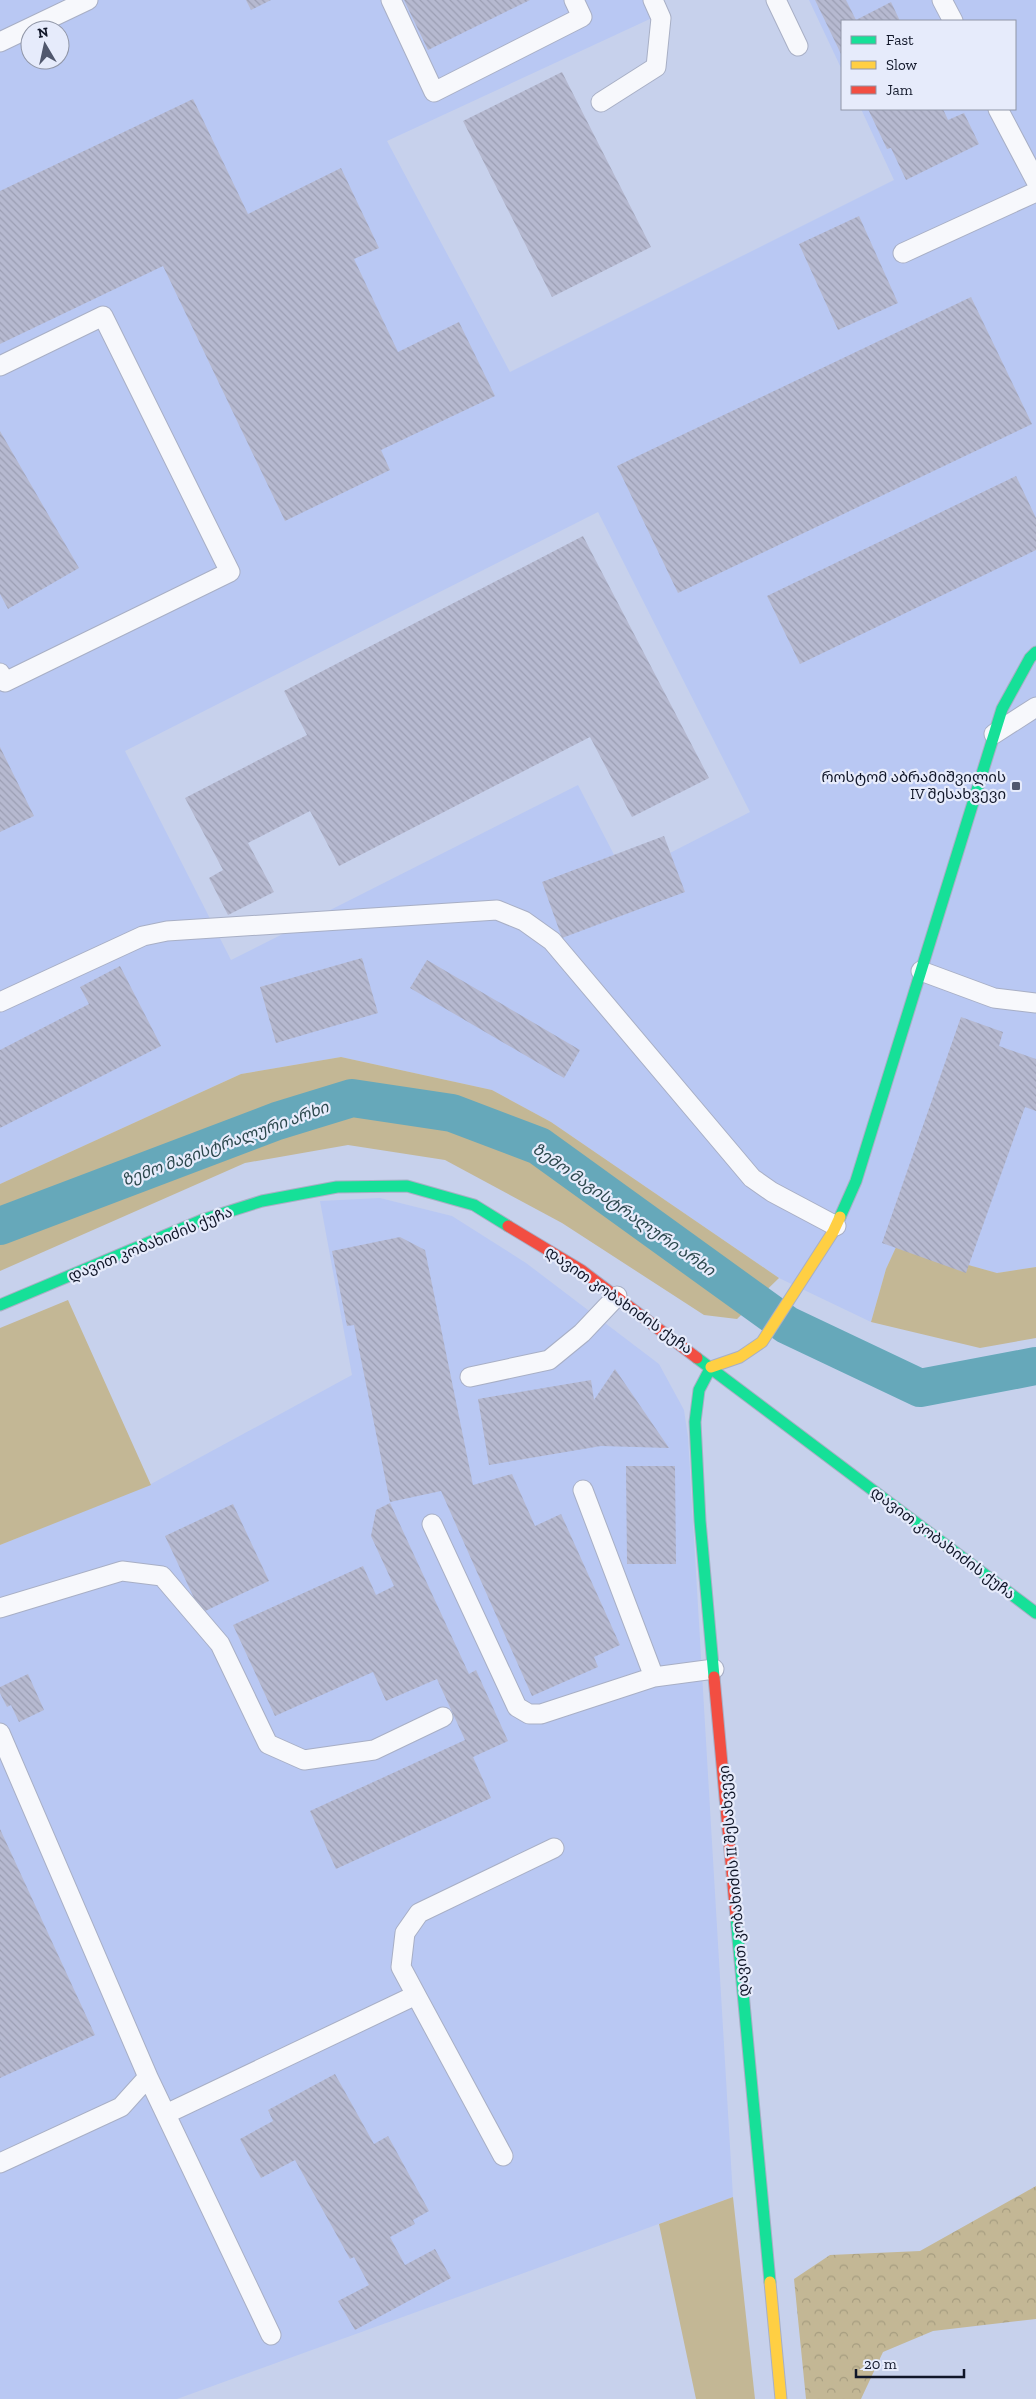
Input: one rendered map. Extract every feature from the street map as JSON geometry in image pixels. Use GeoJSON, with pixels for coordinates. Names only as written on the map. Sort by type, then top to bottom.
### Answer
{"type":"FeatureCollection","features":[{"type":"Feature","properties":{"kind":"street"},"geometry":{"type":"LineString","coordinates":[[711,1367],[740,1357],[762,1342],[801,1284],[836,1226],[856,1181],[1002,710],[1030,658],[1036,652]]}},
{"type":"Feature","properties":{"kind":"street","name":"დავით კობახიძის ქუჩა"},"geometry":{"type":"LineString","coordinates":[[0,1305],[202,1220],[262,1201],[337,1186],[407,1186],[474,1205],[581,1270],[617,1296],[1036,1613]]}},
{"type":"Feature","properties":{"kind":"street","name":"დავით კობახიძის II შესახვევი"},"geometry":{"type":"LineString","coordinates":[[711,1367],[699,1390],[696,1422],[700,1521],[781,2399]]}},
{"type":"Feature","properties":{"kind":"lane"},"geometry":{"type":"LineString","coordinates":[[0,42],[88,0]]}},
{"type":"Feature","properties":{"kind":"lane"},"geometry":{"type":"LineString","coordinates":[[391,0],[434,92],[582,17],[574,0]]}},
{"type":"Feature","properties":{"kind":"lane"},"geometry":{"type":"LineString","coordinates":[[601,102],[656,67],[661,18],[653,0]]}},
{"type":"Feature","properties":{"kind":"lane"},"geometry":{"type":"LineString","coordinates":[[776,0],[798,46]]}},
{"type":"Feature","properties":{"kind":"lane"},"geometry":{"type":"LineString","coordinates":[[942,0],[952,20]]}},
{"type":"Feature","properties":{"kind":"lane"},"geometry":{"type":"LineString","coordinates":[[999,110],[1036,181]]}},
{"type":"Feature","properties":{"kind":"lane"},"geometry":{"type":"LineString","coordinates":[[903,253],[1036,192]]}},
{"type":"Feature","properties":{"kind":"lane"},"geometry":{"type":"LineString","coordinates":[[0,366],[103,316],[230,572],[5,682],[0,673]]}},
{"type":"Feature","properties":{"kind":"lane"},"geometry":{"type":"LineString","coordinates":[[994,734],[1036,707]]}},
{"type":"Feature","properties":{"kind":"lane"},"geometry":{"type":"LineString","coordinates":[[0,1002],[143,936],[167,931],[497,910],[524,921],[552,941],[752,1178],[772,1192],[836,1226]]}},
{"type":"Feature","properties":{"kind":"lane"},"geometry":{"type":"LineString","coordinates":[[921,971],[994,998],[1036,1003]]}},
{"type":"Feature","properties":{"kind":"lane"},"geometry":{"type":"LineString","coordinates":[[470,1378],[549,1360],[582,1333],[617,1296]]}},
{"type":"Feature","properties":{"kind":"lane"},"geometry":{"type":"LineString","coordinates":[[583,1490],[654,1677]]}},
{"type":"Feature","properties":{"kind":"lane"},"geometry":{"type":"LineString","coordinates":[[432,1524],[516,1707],[529,1714],[541,1714],[654,1677],[714,1669]]}},
{"type":"Feature","properties":{"kind":"lane"},"geometry":{"type":"LineString","coordinates":[[0,1608],[122,1570],[162,1576],[220,1644],[268,1744],[304,1760],[374,1750],[443,1717]]}},
{"type":"Feature","properties":{"kind":"lane"},"geometry":{"type":"LineString","coordinates":[[0,1733],[148,2077],[271,2335]]}},
{"type":"Feature","properties":{"kind":"lane"},"geometry":{"type":"LineString","coordinates":[[503,2156],[401,1967],[405,1933],[419,1913],[554,1848]]}},
{"type":"Feature","properties":{"kind":"lane"},"geometry":{"type":"LineString","coordinates":[[166,2114],[416,1995]]}},
{"type":"Feature","properties":{"kind":"lane"},"geometry":{"type":"LineString","coordinates":[[0,2163],[121,2107],[148,2077]]}},
{"type":"Feature","properties":{"kind":"shaded area"},"geometry":{"type":"Polygon","coordinates":[[[0,0],[643,0],[652,18],[387,141],[510,372],[894,180],[861,110],[1016,110],[1016,20],[841,20],[841,68],[809,0],[1036,0],[1036,1267],[997,1273],[897,1246],[886,1269],[871,1322],[779,1278],[551,1122],[492,1090],[341,1057],[241,1074],[0,1184],[0,0]],[[598,512],[125,751],[231,960],[578,785],[625,876],[750,812],[598,512]]]}},
{"type":"Feature","properties":{"kind":"shaded area"},"geometry":{"type":"Polygon","coordinates":[[[380,1198],[452,1216],[526,1263],[659,1364],[684,1410],[688,1437],[733,2197],[177,2399],[0,2399],[0,1545],[151,1484],[352,1375],[320,1201],[380,1198]]]}},
{"type":"Feature","properties":{"kind":"green space"},"geometry":{"type":"Polygon","coordinates":[[[341,1057],[492,1090],[551,1122],[779,1278],[737,1319],[704,1315],[562,1223],[445,1160],[348,1145],[245,1163],[0,1271],[0,1184],[241,1074],[341,1057]]]}},
{"type":"Feature","properties":{"kind":"green space"},"geometry":{"type":"Polygon","coordinates":[[[897,1245],[997,1273],[1036,1267],[1036,1338],[980,1348],[871,1322],[886,1269],[897,1245]]]}},
{"type":"Feature","properties":{"kind":"green space"},"geometry":{"type":"Polygon","coordinates":[[[68,1300],[151,1485],[0,1545],[0,1328],[68,1300]]]}},
{"type":"Feature","properties":{"kind":"green space"},"geometry":{"type":"Polygon","coordinates":[[[1036,2186],[1036,2319],[933,2331],[883,2352],[861,2399],[806,2399],[794,2279],[830,2255],[920,2251],[1036,2186]]]}},
{"type":"Feature","properties":{"kind":"green space"},"geometry":{"type":"Polygon","coordinates":[[[733,2197],[755,2399],[696,2399],[659,2224],[733,2197]]]}},
{"type":"Feature","properties":{"kind":"building"},"geometry":{"type":"Polygon","coordinates":[[[246,0],[271,0],[251,10],[246,0]]]}},
{"type":"Feature","properties":{"kind":"building"},"geometry":{"type":"Polygon","coordinates":[[[404,0],[530,0],[428,50],[404,0]]]}},
{"type":"Feature","properties":{"kind":"building"},"geometry":{"type":"Polygon","coordinates":[[[815,0],[846,0],[856,20],[841,20],[841,54],[815,0]]]}},
{"type":"Feature","properties":{"kind":"building"},"geometry":{"type":"Polygon","coordinates":[[[891,2],[900,20],[856,20],[891,2]]]}},
{"type":"Feature","properties":{"kind":"building"},"geometry":{"type":"Polygon","coordinates":[[[562,72],[651,247],[552,297],[463,121],[562,72]]]}},
{"type":"Feature","properties":{"kind":"building"},"geometry":{"type":"Polygon","coordinates":[[[193,99],[248,214],[341,168],[379,248],[354,259],[398,352],[459,322],[495,396],[381,450],[390,470],[285,521],[163,266],[0,344],[0,191],[193,99]]]}},
{"type":"Feature","properties":{"kind":"building"},"geometry":{"type":"Polygon","coordinates":[[[868,110],[943,110],[948,120],[964,113],[979,144],[906,180],[891,148],[887,149],[868,110]]]}},
{"type":"Feature","properties":{"kind":"building"},"geometry":{"type":"Polygon","coordinates":[[[859,216],[898,303],[838,330],[799,244],[859,216]]]}},
{"type":"Feature","properties":{"kind":"building"},"geometry":{"type":"Polygon","coordinates":[[[971,297],[1032,424],[678,593],[617,466],[971,297]]]}},
{"type":"Feature","properties":{"kind":"building"},"geometry":{"type":"Polygon","coordinates":[[[0,431],[79,568],[8,609],[0,594],[0,431]]]}},
{"type":"Feature","properties":{"kind":"building"},"geometry":{"type":"Polygon","coordinates":[[[1016,476],[1036,518],[1036,550],[800,664],[767,596],[1016,476]]]}},
{"type":"Feature","properties":{"kind":"building"},"geometry":{"type":"Polygon","coordinates":[[[583,536],[709,778],[632,817],[590,737],[339,866],[310,811],[248,843],[274,892],[228,915],[209,878],[223,870],[185,798],[307,735],[284,691],[583,536]]]}},
{"type":"Feature","properties":{"kind":"building"},"geometry":{"type":"Polygon","coordinates":[[[0,747],[34,816],[0,832],[0,747]]]}},
{"type":"Feature","properties":{"kind":"building"},"geometry":{"type":"Polygon","coordinates":[[[664,836],[685,892],[562,938],[542,882],[664,836]]]}},
{"type":"Feature","properties":{"kind":"building"},"geometry":{"type":"Polygon","coordinates":[[[362,958],[378,1013],[276,1043],[260,987],[362,958]]]}},
{"type":"Feature","properties":{"kind":"building"},"geometry":{"type":"Polygon","coordinates":[[[427,960],[580,1050],[564,1078],[410,988],[427,960]]]}},
{"type":"Feature","properties":{"kind":"building"},"geometry":{"type":"Polygon","coordinates":[[[120,966],[161,1046],[0,1128],[0,1050],[89,1004],[80,987],[120,966]]]}},
{"type":"Feature","properties":{"kind":"building"},"geometry":{"type":"Polygon","coordinates":[[[961,1017],[1003,1032],[999,1046],[1036,1059],[1036,1111],[1025,1107],[966,1273],[882,1243],[961,1017]]]}},
{"type":"Feature","properties":{"kind":"building"},"geometry":{"type":"Polygon","coordinates":[[[400,1237],[425,1250],[473,1485],[512,1474],[535,1526],[561,1514],[620,1645],[594,1657],[598,1667],[532,1696],[441,1491],[390,1502],[354,1325],[347,1326],[332,1251],[400,1237]]]}},
{"type":"Feature","properties":{"kind":"building"},"geometry":{"type":"Polygon","coordinates":[[[615,1369],[669,1448],[601,1446],[489,1465],[478,1399],[591,1380],[594,1400],[615,1369]]]}},
{"type":"Feature","properties":{"kind":"building"},"geometry":{"type":"Polygon","coordinates":[[[626,1466],[675,1466],[676,1564],[627,1564],[626,1466]]]}},
{"type":"Feature","properties":{"kind":"building"},"geometry":{"type":"Polygon","coordinates":[[[390,1503],[469,1674],[476,1670],[508,1741],[473,1757],[491,1798],[336,1869],[310,1811],[465,1740],[437,1679],[386,1701],[373,1672],[275,1716],[233,1625],[363,1566],[376,1595],[394,1586],[371,1536],[376,1510],[390,1503]]]}},
{"type":"Feature","properties":{"kind":"building"},"geometry":{"type":"Polygon","coordinates":[[[233,1504],[269,1581],[201,1613],[165,1536],[233,1504]]]}},
{"type":"Feature","properties":{"kind":"building"},"geometry":{"type":"Polygon","coordinates":[[[28,1674],[44,1710],[19,1722],[11,1705],[7,1707],[0,1693],[0,1687],[28,1674]]]}},
{"type":"Feature","properties":{"kind":"building"},"geometry":{"type":"Polygon","coordinates":[[[0,1829],[95,2035],[0,2078],[0,1829]]]}},
{"type":"Feature","properties":{"kind":"building"},"geometry":{"type":"Polygon","coordinates":[[[335,2074],[374,2144],[388,2136],[429,2211],[413,2220],[415,2224],[390,2237],[405,2265],[435,2249],[451,2278],[355,2330],[338,2301],[369,2285],[354,2257],[350,2259],[295,2160],[261,2178],[240,2139],[273,2121],[268,2110],[335,2074]]]}},
{"type":"Feature","properties":{"kind":"waterway","name":"ზემო მაგისტრალური არხი"},"geometry":{"type":"LineString","coordinates":[[0,1226],[277,1121],[352,1098],[452,1113],[539,1146],[787,1325],[920,1388],[1036,1366]]}},
{"type":"Feature","properties":{"kind":"traffic: fast"},"geometry":{"type":"LineString","coordinates":[[840,1217],[856,1181],[1002,709],[1030,658],[1036,652]]}},
{"type":"Feature","properties":{"kind":"traffic: fast"},"geometry":{"type":"LineString","coordinates":[[0,1305],[202,1220],[262,1201],[337,1187],[407,1186],[474,1205],[508,1226]]}},
{"type":"Feature","properties":{"kind":"traffic: fast"},"geometry":{"type":"LineString","coordinates":[[697,1358],[1036,1613]]}},
{"type":"Feature","properties":{"kind":"traffic: fast"},"geometry":{"type":"LineString","coordinates":[[711,1367],[699,1390],[695,1422],[700,1521],[714,1677]]}},
{"type":"Feature","properties":{"kind":"traffic: fast"},"geometry":{"type":"LineString","coordinates":[[736,1917],[770,2282]]}},
{"type":"Feature","properties":{"kind":"traffic: slow"},"geometry":{"type":"LineString","coordinates":[[711,1367],[740,1357],[762,1342],[833,1232],[840,1217]]}},
{"type":"Feature","properties":{"kind":"traffic: slow"},"geometry":{"type":"LineString","coordinates":[[770,2282],[781,2399]]}},
{"type":"Feature","properties":{"kind":"traffic: jam"},"geometry":{"type":"LineString","coordinates":[[508,1226],[581,1270],[697,1358]]}},
{"type":"Feature","properties":{"kind":"traffic: jam"},"geometry":{"type":"LineString","coordinates":[[714,1677],[736,1917]]}},
{"type":"Feature","properties":{"kind":"place","name":"როსტომ აბრამიშვილის IV შესახვევი"},"geometry":{"type":"Point","coordinates":[1016,786]}}]}
